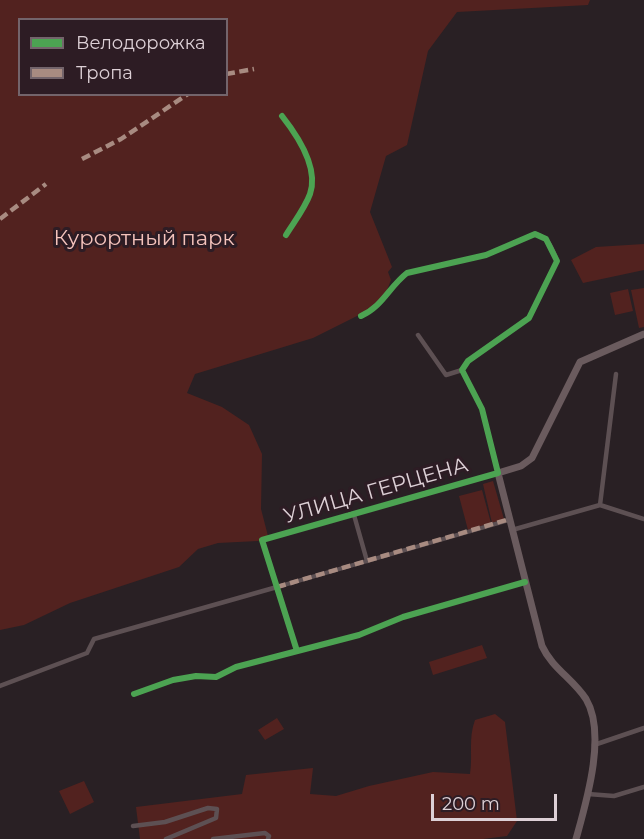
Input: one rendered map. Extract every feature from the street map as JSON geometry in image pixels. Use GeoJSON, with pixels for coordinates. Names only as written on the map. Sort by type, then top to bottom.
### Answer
{"type":"FeatureCollection","features":[{"type":"Feature","properties":{"kind":"main road","name":"УЛИЦА ГЕРЦЕНА"},"geometry":{"type":"LineString","coordinates":[[498,473],[521,466],[532,458],[576,367],[586,358],[644,334]]}},
{"type":"Feature","properties":{"kind":"main road"},"geometry":{"type":"LineString","coordinates":[[498,473],[537,630],[546,655],[588,705],[594,745],[588,794],[576,839]]}},
{"type":"Feature","properties":{"kind":"street"},"geometry":{"type":"LineString","coordinates":[[361,316],[380,305],[398,279],[406,273],[486,255],[535,234],[549,242],[557,261],[542,287],[533,313],[468,361],[462,370],[446,375],[418,336]]}},
{"type":"Feature","properties":{"kind":"street"},"geometry":{"type":"LineString","coordinates":[[462,370],[482,409],[498,473]]}},
{"type":"Feature","properties":{"kind":"street"},"geometry":{"type":"LineString","coordinates":[[600,505],[616,374]]}},
{"type":"Feature","properties":{"kind":"street","name":"УЛИЦА ГЕРЦЕНА"},"geometry":{"type":"LineString","coordinates":[[277,587],[262,540],[498,473]]}},
{"type":"Feature","properties":{"kind":"street"},"geometry":{"type":"LineString","coordinates":[[512,530],[600,505],[644,519]]}},
{"type":"Feature","properties":{"kind":"street"},"geometry":{"type":"LineString","coordinates":[[354,514],[367,561]]}},
{"type":"Feature","properties":{"kind":"street"},"geometry":{"type":"LineString","coordinates":[[0,686],[87,653],[94,639],[510,519]]}},
{"type":"Feature","properties":{"kind":"street"},"geometry":{"type":"LineString","coordinates":[[134,694],[172,680],[196,676],[216,677],[236,667],[359,635],[403,617],[525,582]]}},
{"type":"Feature","properties":{"kind":"street"},"geometry":{"type":"LineString","coordinates":[[277,587],[297,651]]}},
{"type":"Feature","properties":{"kind":"street"},"geometry":{"type":"LineString","coordinates":[[594,745],[644,728]]}},
{"type":"Feature","properties":{"kind":"street"},"geometry":{"type":"LineString","coordinates":[[588,794],[614,796],[644,787]]}},
{"type":"Feature","properties":{"kind":"street"},"geometry":{"type":"LineString","coordinates":[[133,826],[165,822],[208,808],[217,809],[216,818],[166,839]]}},
{"type":"Feature","properties":{"kind":"street"},"geometry":{"type":"LineString","coordinates":[[213,839],[265,833],[268,839]]}},
{"type":"Feature","properties":{"kind":"green space","name":"Курортный парк"},"geometry":{"type":"Polygon","coordinates":[[[0,0],[590,0],[588,5],[457,12],[428,51],[407,145],[386,156],[370,212],[392,267],[388,272],[391,280],[385,295],[373,308],[313,338],[195,374],[187,393],[222,407],[249,425],[262,454],[261,509],[268,536],[258,541],[218,543],[198,549],[179,567],[70,603],[24,625],[0,630],[0,0]]]}},
{"type":"Feature","properties":{"kind":"green space"},"geometry":{"type":"Polygon","coordinates":[[[644,244],[644,270],[583,283],[571,260],[596,247],[644,244]]]}},
{"type":"Feature","properties":{"kind":"green space"},"geometry":{"type":"Polygon","coordinates":[[[644,288],[644,327],[639,328],[631,290],[644,288]]]}},
{"type":"Feature","properties":{"kind":"green space"},"geometry":{"type":"Polygon","coordinates":[[[628,289],[633,311],[615,315],[610,293],[628,289]]]}},
{"type":"Feature","properties":{"kind":"green space"},"geometry":{"type":"Polygon","coordinates":[[[493,481],[504,519],[492,523],[483,484],[493,481]]]}},
{"type":"Feature","properties":{"kind":"green space"},"geometry":{"type":"Polygon","coordinates":[[[482,490],[491,523],[468,530],[459,496],[482,490]]]}},
{"type":"Feature","properties":{"kind":"green space"},"geometry":{"type":"Polygon","coordinates":[[[482,645],[487,658],[433,675],[429,662],[482,645]]]}},
{"type":"Feature","properties":{"kind":"green space"},"geometry":{"type":"Polygon","coordinates":[[[495,714],[505,722],[517,821],[507,836],[483,839],[140,839],[136,807],[242,794],[246,775],[313,768],[310,794],[336,796],[433,772],[470,774],[475,720],[495,714]]]}},
{"type":"Feature","properties":{"kind":"green space"},"geometry":{"type":"Polygon","coordinates":[[[277,718],[284,729],[265,740],[258,730],[277,718]]]}},
{"type":"Feature","properties":{"kind":"green space"},"geometry":{"type":"Polygon","coordinates":[[[84,781],[94,802],[70,814],[59,791],[84,781]]]}},
{"type":"Feature","properties":{"kind":"marked path"},"geometry":{"type":"LineString","coordinates":[[228,74],[254,69]]}},
{"type":"Feature","properties":{"kind":"marked path"},"geometry":{"type":"LineString","coordinates":[[82,159],[121,139],[185,96]]}},
{"type":"Feature","properties":{"kind":"marked path"},"geometry":{"type":"LineString","coordinates":[[0,219],[46,184]]}},
{"type":"Feature","properties":{"kind":"marked path"},"geometry":{"type":"LineString","coordinates":[[277,587],[510,519]]}},
{"type":"Feature","properties":{"kind":"cycle path"},"geometry":{"type":"LineString","coordinates":[[282,116],[305,152],[312,174],[310,194],[286,235]]}},
{"type":"Feature","properties":{"kind":"cycle path"},"geometry":{"type":"LineString","coordinates":[[297,651],[262,540],[498,473],[482,409],[462,370],[468,361],[529,318],[557,261],[546,239],[535,234],[486,255],[407,273],[375,307],[361,316]]}},
{"type":"Feature","properties":{"kind":"cycle path"},"geometry":{"type":"LineString","coordinates":[[134,694],[173,680],[196,676],[216,677],[236,667],[359,635],[403,617],[525,582]]}}]}
